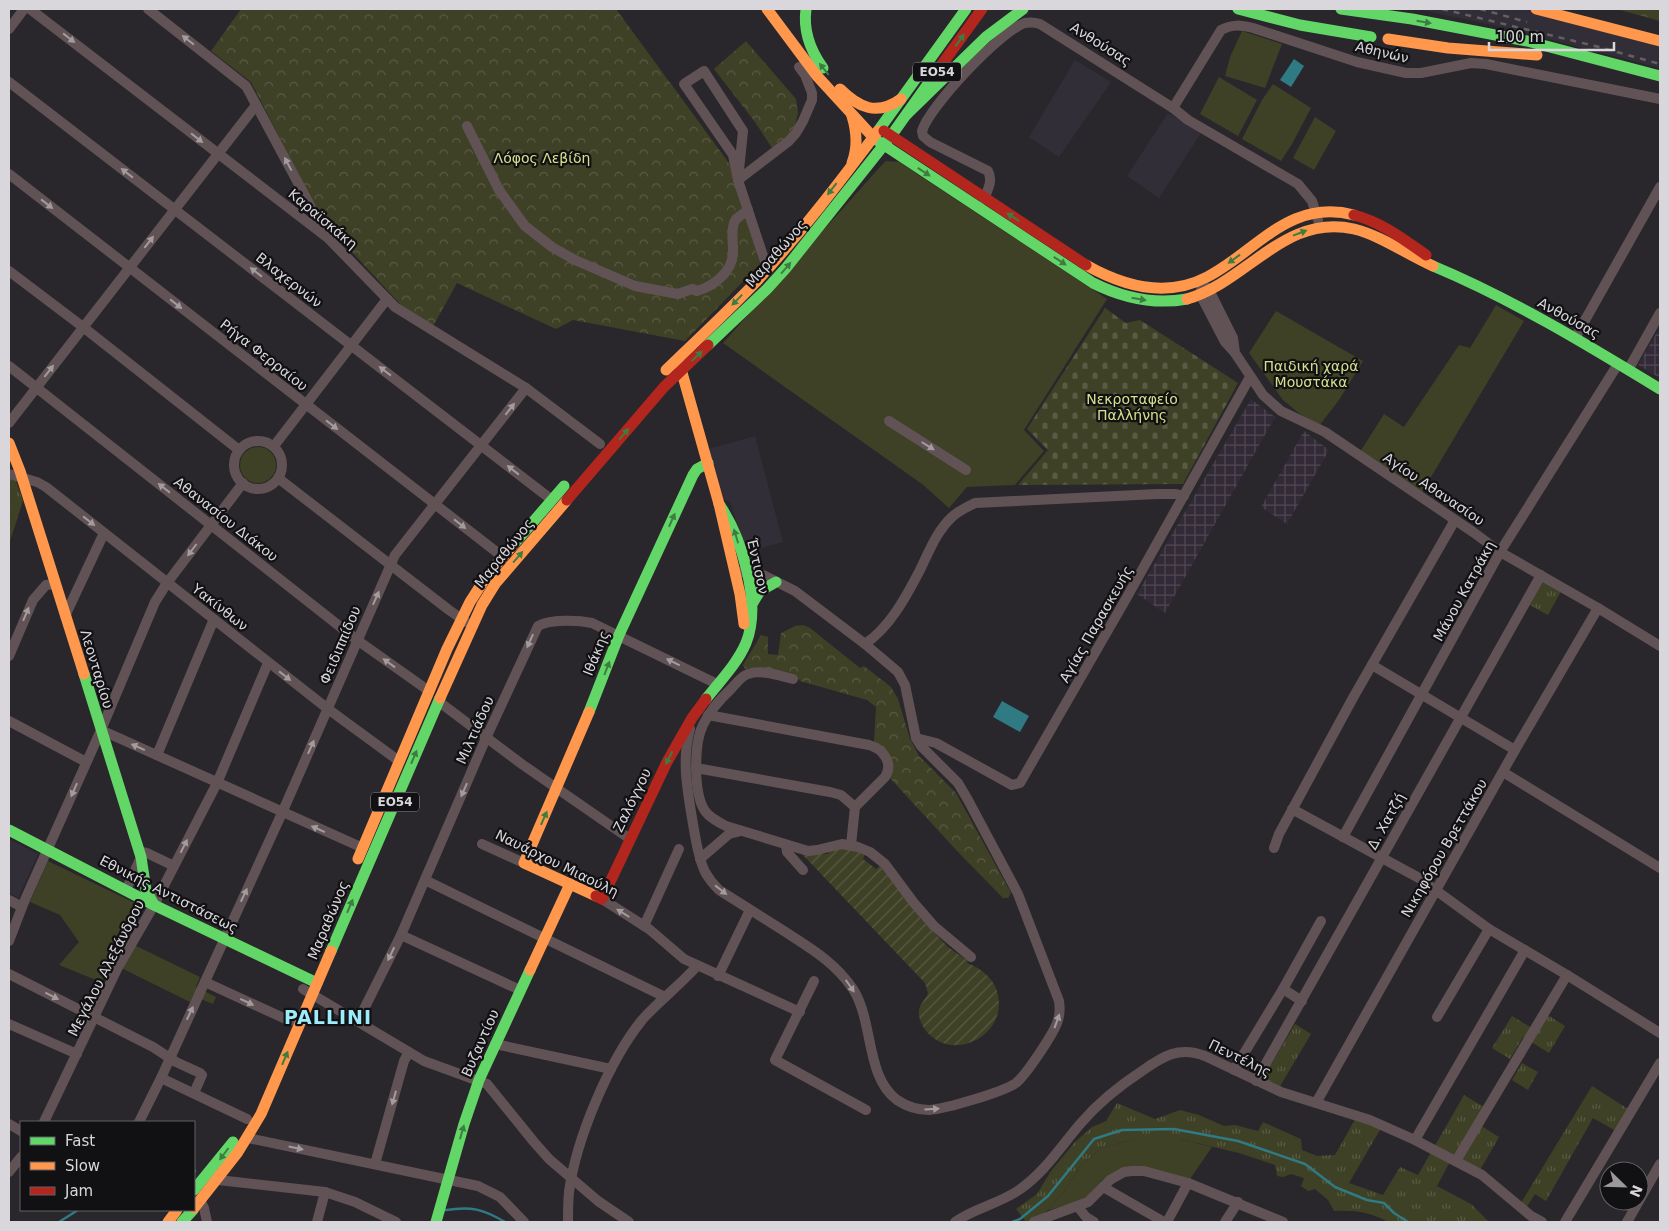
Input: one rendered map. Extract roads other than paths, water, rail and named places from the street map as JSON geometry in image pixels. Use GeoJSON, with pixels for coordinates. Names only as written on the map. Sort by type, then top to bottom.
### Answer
{"type":"FeatureCollection","features":[{"type":"Feature","properties":{"kind":"main road","name":"Ανθούσας"},"geometry":{"type":"LineString","coordinates":[[767,9],[808,67],[852,116],[1108,291],[1151,301],[1171,301],[1206,294],[1228,281],[1283,240],[1305,231],[1342,227],[1365,233],[1460,278],[1575,338],[1660,389]]}},
{"type":"Feature","properties":{"kind":"main road"},"geometry":{"type":"LineString","coordinates":[[806,9],[805,31],[813,53],[849,99],[858,105],[874,109],[890,107],[901,99]]}},
{"type":"Feature","properties":{"kind":"main road","name":"Μαραθώνος"},"geometry":{"type":"LineString","coordinates":[[196,1206],[218,1180],[248,1138],[261,1114],[363,848],[429,691],[461,619],[478,589],[503,557],[661,375],[767,268],[794,238],[876,133],[966,9]]}},
{"type":"Feature","properties":{"kind":"main road","name":"Μαραθώνος"},"geometry":{"type":"LineString","coordinates":[[196,1186],[229,1148],[247,1119],[290,1021],[310,986],[472,625],[486,598],[653,400],[767,289],[786,268],[887,141],[982,9]]}},
{"type":"Feature","properties":{"kind":"main road"},"geometry":{"type":"LineString","coordinates":[[907,114],[986,37],[1023,9]]}},
{"type":"Feature","properties":{"kind":"main road"},"geometry":{"type":"LineString","coordinates":[[1238,9],[1300,25],[1371,37]]}},
{"type":"Feature","properties":{"kind":"main road"},"geometry":{"type":"LineString","coordinates":[[1341,9],[1412,19],[1527,41],[1660,76]]}},
{"type":"Feature","properties":{"kind":"main road"},"geometry":{"type":"LineString","coordinates":[[1536,9],[1660,41]]}},
{"type":"Feature","properties":{"kind":"main road"},"geometry":{"type":"LineString","coordinates":[[1388,39],[1448,48],[1519,52],[1550,56],[1660,81]]}},
{"type":"Feature","properties":{"kind":"main road"},"geometry":{"type":"LineString","coordinates":[[852,116],[857,140],[852,163]]}},
{"type":"Feature","properties":{"kind":"main road","name":"Ανθούσας"},"geometry":{"type":"LineString","coordinates":[[887,141],[984,199],[1098,272],[1111,278],[1147,287],[1179,286],[1200,280],[1223,267],[1266,234],[1294,220],[1316,214],[1339,213],[1360,217],[1382,226],[1452,270],[1460,278]]}},
{"type":"Feature","properties":{"kind":"main road","name":"Έντισον"},"geometry":{"type":"LineString","coordinates":[[678,359],[719,504],[742,608],[744,627],[735,663]]}},
{"type":"Feature","properties":{"kind":"main road","name":"Λεονταρίου"},"geometry":{"type":"LineString","coordinates":[[9,443],[22,478],[65,616],[102,717],[101,730],[140,854],[146,890],[154,905]]}},
{"type":"Feature","properties":{"kind":"main road","name":"Ιθάκης"},"geometry":{"type":"LineString","coordinates":[[524,863],[557,789],[620,635],[693,475],[697,469],[708,463]]}},
{"type":"Feature","properties":{"kind":"main road","name":"Έντισον"},"geometry":{"type":"LineString","coordinates":[[693,716],[735,663],[750,630],[752,604],[747,576],[731,521],[719,504]]}},
{"type":"Feature","properties":{"kind":"main road"},"geometry":{"type":"LineString","coordinates":[[752,604],[760,591],[776,582]]}},
{"type":"Feature","properties":{"kind":"main road","name":"Ζαλόγγου"},"geometry":{"type":"LineString","coordinates":[[602,899],[670,757],[693,716]]}},
{"type":"Feature","properties":{"kind":"main road","name":"Εθνικής Αντιστάσεως"},"geometry":{"type":"LineString","coordinates":[[9,830],[224,939],[310,986]]}},
{"type":"Feature","properties":{"kind":"main road","name":"Ναυάρχου Μιαούλη"},"geometry":{"type":"LineString","coordinates":[[524,863],[602,899]]}},
{"type":"Feature","properties":{"kind":"main road","name":"Βυζαντίου"},"geometry":{"type":"LineString","coordinates":[[436,1222],[479,1080],[570,884]]}},
{"type":"Feature","properties":{"kind":"main road"},"geometry":{"type":"LineString","coordinates":[[168,1222],[176,1211]]}},
{"type":"Feature","properties":{"kind":"main road","name":"Μαραθώνος"},"geometry":{"type":"LineString","coordinates":[[182,1222],[192,1211]]}},
{"type":"Feature","properties":{"kind":"street"},"geometry":{"type":"LineString","coordinates":[[9,29],[24,9]]}},
{"type":"Feature","properties":{"kind":"street","name":"Καραϊσκάκη"},"geometry":{"type":"LineString","coordinates":[[30,9],[328,238],[404,314],[526,388],[600,444]]}},
{"type":"Feature","properties":{"kind":"street"},"geometry":{"type":"LineString","coordinates":[[148,9],[246,86],[328,238]]}},
{"type":"Feature","properties":{"kind":"street"},"geometry":{"type":"LineString","coordinates":[[738,180],[789,141],[796,133],[812,100],[812,93],[805,75],[758,9]]}},
{"type":"Feature","properties":{"kind":"street","name":"Ανθούσας"},"geometry":{"type":"LineString","coordinates":[[984,199],[990,182],[988,171],[930,142],[922,131],[927,119],[961,78],[1001,38],[1023,24],[1034,22],[1173,108],[1188,120],[1298,184],[1312,201],[1320,228]]}},
{"type":"Feature","properties":{"kind":"street","name":"Αθηνών"},"geometry":{"type":"LineString","coordinates":[[1173,108],[1221,30],[1237,24],[1357,62],[1406,73],[1421,73],[1471,63],[1486,64],[1660,99]]}},
{"type":"Feature","properties":{"kind":"street"},"geometry":{"type":"LineString","coordinates":[[738,180],[743,131],[704,72],[684,84],[733,155],[738,180],[767,268]]}},
{"type":"Feature","properties":{"kind":"street","name":"Βλαχερνών"},"geometry":{"type":"LineString","coordinates":[[9,82],[552,500]]}},
{"type":"Feature","properties":{"kind":"street"},"geometry":{"type":"LineString","coordinates":[[9,423],[256,105]]}},
{"type":"Feature","properties":{"kind":"street"},"geometry":{"type":"LineString","coordinates":[[467,126],[499,190],[525,226],[552,247],[575,260],[635,286],[678,294],[692,289],[697,291],[716,283],[732,259],[734,223],[736,219],[748,210]]}},
{"type":"Feature","properties":{"kind":"street","name":"Ρήγα Φερραίου"},"geometry":{"type":"LineString","coordinates":[[9,174],[503,557]]}},
{"type":"Feature","properties":{"kind":"street"},"geometry":{"type":"LineString","coordinates":[[1575,338],[1660,187]]}},
{"type":"Feature","properties":{"kind":"street"},"geometry":{"type":"LineString","coordinates":[[9,271],[239,450]]}},
{"type":"Feature","properties":{"kind":"street","name":"Αγίου Αθανασίου"},"geometry":{"type":"LineString","coordinates":[[1200,280],[1225,342],[1235,352],[1250,377],[1266,398],[1281,411],[1325,432],[1500,552],[1660,646]]}},
{"type":"Feature","properties":{"kind":"street"},"geometry":{"type":"LineString","coordinates":[[274,446],[387,299]]}},
{"type":"Feature","properties":{"kind":"street","name":"Μάνου Κατράκη"},"geometry":{"type":"LineString","coordinates":[[1343,837],[1500,552],[1660,313]]}},
{"type":"Feature","properties":{"kind":"street","name":"Αθανασίου Διάκου"},"geometry":{"type":"LineString","coordinates":[[9,366],[357,640],[429,691]]}},
{"type":"Feature","properties":{"kind":"street","name":"Αγίας Παρασκευής"},"geometry":{"type":"LineString","coordinates":[[916,738],[936,743],[1012,785],[1020,783],[1118,614],[1250,377]]}},
{"type":"Feature","properties":{"kind":"street","name":"Φειδιππίδου"},"geometry":{"type":"LineString","coordinates":[[140,1121],[282,813],[395,555],[526,388]]}},
{"type":"Feature","properties":{"kind":"street"},"geometry":{"type":"LineString","coordinates":[[889,421],[966,470]]}},
{"type":"Feature","properties":{"kind":"street"},"geometry":{"type":"LineString","coordinates":[[258,440],[274,446],[281,458],[282,464],[278,478],[270,486],[259,489],[243,483],[237,475],[234,465],[239,450],[247,443],[258,440]]}},
{"type":"Feature","properties":{"kind":"street","name":"Υακίνθων"},"geometry":{"type":"LineString","coordinates":[[9,474],[40,484],[50,491],[328,709],[399,761]]}},
{"type":"Feature","properties":{"kind":"street"},"geometry":{"type":"LineString","coordinates":[[278,478],[461,619],[472,625]]}},
{"type":"Feature","properties":{"kind":"street"},"geometry":{"type":"LineString","coordinates":[[102,717],[155,602],[167,583],[243,483]]}},
{"type":"Feature","properties":{"kind":"street"},"geometry":{"type":"LineString","coordinates":[[28,500],[39,490],[50,491]]}},
{"type":"Feature","properties":{"kind":"street"},"geometry":{"type":"LineString","coordinates":[[865,644],[879,635],[890,620],[920,571],[934,540],[952,517],[975,503],[1157,494],[1184,496]]}},
{"type":"Feature","properties":{"kind":"street"},"geometry":{"type":"LineString","coordinates":[[1274,848],[1292,809],[1455,520]]}},
{"type":"Feature","properties":{"kind":"street"},"geometry":{"type":"LineString","coordinates":[[65,616],[104,533]]}},
{"type":"Feature","properties":{"kind":"street","name":"Δ. Χατζή"},"geometry":{"type":"LineString","coordinates":[[1256,1081],[1541,575]]}},
{"type":"Feature","properties":{"kind":"street"},"geometry":{"type":"LineString","coordinates":[[693,716],[686,743],[685,761],[687,786],[699,854],[705,871],[719,890],[817,952],[846,979],[861,1005],[877,1072],[892,1096],[902,1103],[922,1109],[939,1109],[1001,1090],[1018,1081],[1025,1074],[1057,1023],[1060,1007],[1057,993],[1018,894],[968,800],[958,783],[921,746],[916,738],[908,697],[902,679],[893,667],[799,593],[776,582],[767,583],[747,576],[735,576]]}},
{"type":"Feature","properties":{"kind":"street"},"geometry":{"type":"LineString","coordinates":[[9,656],[33,600],[46,586],[55,584]]}},
{"type":"Feature","properties":{"kind":"street","name":"Νικηφόρου Βρεττάκου"},"geometry":{"type":"LineString","coordinates":[[1316,1103],[1515,750],[1598,608]]}},
{"type":"Feature","properties":{"kind":"street"},"geometry":{"type":"LineString","coordinates":[[157,755],[214,620]]}},
{"type":"Feature","properties":{"kind":"street","name":"Μιλτιάδου"},"geometry":{"type":"LineString","coordinates":[[358,1021],[401,934],[486,738],[538,626],[548,622],[581,621],[598,625],[717,684]]}},
{"type":"Feature","properties":{"kind":"street","name":"Μεγάλου Αλεξάνδρου"},"geometry":{"type":"LineString","coordinates":[[44,1121],[118,969],[154,905],[217,783],[268,662]]}},
{"type":"Feature","properties":{"kind":"street"},"geometry":{"type":"LineString","coordinates":[[1372,665],[1515,750]]}},
{"type":"Feature","properties":{"kind":"street"},"geometry":{"type":"LineString","coordinates":[[793,679],[760,672],[749,673],[717,702],[708,715],[702,726],[697,745],[696,768],[700,798],[705,810],[718,822],[726,826],[786,845],[813,851],[837,845],[851,845],[870,852],[879,858],[923,914],[971,957]]}},
{"type":"Feature","properties":{"kind":"street"},"geometry":{"type":"LineString","coordinates":[[438,700],[486,738],[630,839]]}},
{"type":"Feature","properties":{"kind":"street"},"geometry":{"type":"LineString","coordinates":[[708,715],[876,748],[888,760],[888,772],[855,807],[851,845]]}},
{"type":"Feature","properties":{"kind":"street"},"geometry":{"type":"LineString","coordinates":[[9,721],[86,762]]}},
{"type":"Feature","properties":{"kind":"street"},"geometry":{"type":"LineString","coordinates":[[9,941],[22,907],[101,730],[363,848]]}},
{"type":"Feature","properties":{"kind":"street"},"geometry":{"type":"LineString","coordinates":[[696,768],[830,792],[841,795],[855,807]]}},
{"type":"Feature","properties":{"kind":"street"},"geometry":{"type":"LineString","coordinates":[[1503,772],[1660,868]]}},
{"type":"Feature","properties":{"kind":"street"},"geometry":{"type":"LineString","coordinates":[[1292,809],[1419,878],[1490,929],[1660,1033]]}},
{"type":"Feature","properties":{"kind":"street"},"geometry":{"type":"LineString","coordinates":[[699,854],[726,826]]}},
{"type":"Feature","properties":{"kind":"street"},"geometry":{"type":"LineString","coordinates":[[699,854],[729,834],[741,831]]}},
{"type":"Feature","properties":{"kind":"street","name":"Ναυάρχου Μιαούλη"},"geometry":{"type":"LineString","coordinates":[[482,844],[524,863]]}},
{"type":"Feature","properties":{"kind":"street"},"geometry":{"type":"LineString","coordinates":[[786,845],[787,852],[803,870]]}},
{"type":"Feature","properties":{"kind":"street"},"geometry":{"type":"LineString","coordinates":[[644,926],[679,850]]}},
{"type":"Feature","properties":{"kind":"street"},"geometry":{"type":"LineString","coordinates":[[126,890],[140,854],[147,852],[174,866]]}},
{"type":"Feature","properties":{"kind":"street"},"geometry":{"type":"LineString","coordinates":[[425,880],[665,997]]}},
{"type":"Feature","properties":{"kind":"street","name":"Ναυάρχου Μιαούλη"},"geometry":{"type":"LineString","coordinates":[[602,899],[644,926],[679,956],[718,976],[800,1012]]}},
{"type":"Feature","properties":{"kind":"street"},"geometry":{"type":"LineString","coordinates":[[9,900],[22,907]]}},
{"type":"Feature","properties":{"kind":"street"},"geometry":{"type":"LineString","coordinates":[[718,976],[750,910]]}},
{"type":"Feature","properties":{"kind":"street"},"geometry":{"type":"LineString","coordinates":[[1234,1070],[1321,921]]}},
{"type":"Feature","properties":{"kind":"street"},"geometry":{"type":"LineString","coordinates":[[1437,1017],[1490,929]]}},
{"type":"Feature","properties":{"kind":"street"},"geometry":{"type":"LineString","coordinates":[[401,934],[520,990]]}},
{"type":"Feature","properties":{"kind":"street"},"geometry":{"type":"LineString","coordinates":[[1415,1140],[1526,950]]}},
{"type":"Feature","properties":{"kind":"street"},"geometry":{"type":"LineString","coordinates":[[568,1222],[568,1196],[572,1178],[590,1118],[611,1069],[636,1028],[697,966]]}},
{"type":"Feature","properties":{"kind":"street"},"geometry":{"type":"LineString","coordinates":[[9,974],[200,1073],[202,1076],[194,1093]]}},
{"type":"Feature","properties":{"kind":"street"},"geometry":{"type":"LineString","coordinates":[[1456,1161],[1567,975]]}},
{"type":"Feature","properties":{"kind":"street"},"geometry":{"type":"LineString","coordinates":[[205,982],[290,1021]]}},
{"type":"Feature","properties":{"kind":"street"},"geometry":{"type":"LineString","coordinates":[[814,982],[775,1060],[866,1110]]}},
{"type":"Feature","properties":{"kind":"street"},"geometry":{"type":"LineString","coordinates":[[310,986],[358,1021],[409,1052],[432,1064],[479,1080],[490,1087],[539,1148],[598,1201],[630,1222]]}},
{"type":"Feature","properties":{"kind":"street"},"geometry":{"type":"LineString","coordinates":[[1283,989],[1302,1001]]}},
{"type":"Feature","properties":{"kind":"street"},"geometry":{"type":"LineString","coordinates":[[9,1024],[77,1054]]}},
{"type":"Feature","properties":{"kind":"street"},"geometry":{"type":"LineString","coordinates":[[495,1044],[611,1069]]}},
{"type":"Feature","properties":{"kind":"street"},"geometry":{"type":"LineString","coordinates":[[375,1164],[404,1061],[409,1052]]}},
{"type":"Feature","properties":{"kind":"street","name":"Πεντέλης"},"geometry":{"type":"LineString","coordinates":[[955,1222],[974,1211],[997,1203],[1019,1190],[1038,1175],[1080,1123],[1123,1083],[1159,1059],[1174,1053],[1194,1052],[1280,1092],[1370,1120],[1415,1140],[1482,1175],[1531,1216],[1542,1222]]}},
{"type":"Feature","properties":{"kind":"street"},"geometry":{"type":"LineString","coordinates":[[1565,1222],[1660,1063]]}},
{"type":"Feature","properties":{"kind":"street"},"geometry":{"type":"LineString","coordinates":[[161,1078],[247,1119]]}},
{"type":"Feature","properties":{"kind":"street"},"geometry":{"type":"LineString","coordinates":[[9,1124],[20,1130]]}},
{"type":"Feature","properties":{"kind":"street"},"geometry":{"type":"LineString","coordinates":[[248,1138],[478,1186],[492,1192],[503,1200],[524,1222]]}},
{"type":"Feature","properties":{"kind":"street"},"geometry":{"type":"LineString","coordinates":[[9,1172],[20,1158]]}},
{"type":"Feature","properties":{"kind":"street"},"geometry":{"type":"LineString","coordinates":[[1627,1222],[1660,1164]]}},
{"type":"Feature","properties":{"kind":"street"},"geometry":{"type":"LineString","coordinates":[[1034,1222],[1088,1202],[1117,1175],[1132,1171],[1144,1172],[1188,1183],[1283,1222]]}},
{"type":"Feature","properties":{"kind":"street"},"geometry":{"type":"LineString","coordinates":[[218,1180],[325,1192],[362,1205],[396,1222]]}},
{"type":"Feature","properties":{"kind":"street"},"geometry":{"type":"LineString","coordinates":[[1103,1187],[1165,1222],[1188,1183]]}},
{"type":"Feature","properties":{"kind":"street"},"geometry":{"type":"LineString","coordinates":[[317,1222],[325,1192]]}},
{"type":"Feature","properties":{"kind":"street"},"geometry":{"type":"LineString","coordinates":[[1225,1222],[1238,1202]]}},
{"type":"Feature","properties":{"kind":"street"},"geometry":{"type":"LineString","coordinates":[[196,1206],[204,1208],[207,1222]]}},
{"type":"Feature","properties":{"kind":"street"},"geometry":{"type":"LineString","coordinates":[[1078,1207],[1086,1217],[1094,1222]]}},
{"type":"Feature","properties":{"kind":"water"},"geometry":{"type":"Polygon","coordinates":[[[1294,59],[1304,66],[1291,87],[1280,80],[1294,59]]]}},
{"type":"Feature","properties":{"kind":"water"},"geometry":{"type":"Polygon","coordinates":[[[1002,701],[1029,716],[1020,732],[993,717],[1002,701]]]}},
{"type":"Feature","properties":{"kind":"waterway"},"geometry":{"type":"LineString","coordinates":[[1012,1222],[1020,1219],[1048,1196],[1094,1139],[1122,1130],[1174,1129],[1238,1141],[1305,1164],[1335,1187],[1367,1200],[1384,1203],[1394,1213],[1408,1222]]}},
{"type":"Feature","properties":{"kind":"waterway"},"geometry":{"type":"LineString","coordinates":[[446,1210],[463,1208],[477,1210],[505,1222]]}},
{"type":"Feature","properties":{"kind":"waterway"},"geometry":{"type":"LineString","coordinates":[[59,1222],[76,1211]]}},
{"type":"Feature","properties":{"kind":"railway"},"geometry":{"type":"LineString","coordinates":[[1442,9],[1599,47],[1660,64]]}},
{"type":"Feature","properties":{"kind":"railway"},"geometry":{"type":"LineString","coordinates":[[1480,9],[1527,22]]}},
{"type":"Feature","properties":{"kind":"district","name":"PALLINI"},"geometry":{"type":"Point","coordinates":[328,1017]}},
{"type":"Feature","properties":{"kind":"park label","name":"Λόφος Λεβίδη"},"geometry":{"type":"Point","coordinates":[542,158]}},
{"type":"Feature","properties":{"kind":"park label","name":"Παιδική χαρά Μουστάκα"},"geometry":{"type":"Point","coordinates":[1311,374]}},
{"type":"Feature","properties":{"kind":"park label","name":"Νεκροταφείο Παλλήνης"},"geometry":{"type":"Point","coordinates":[1132,408]}}]}
